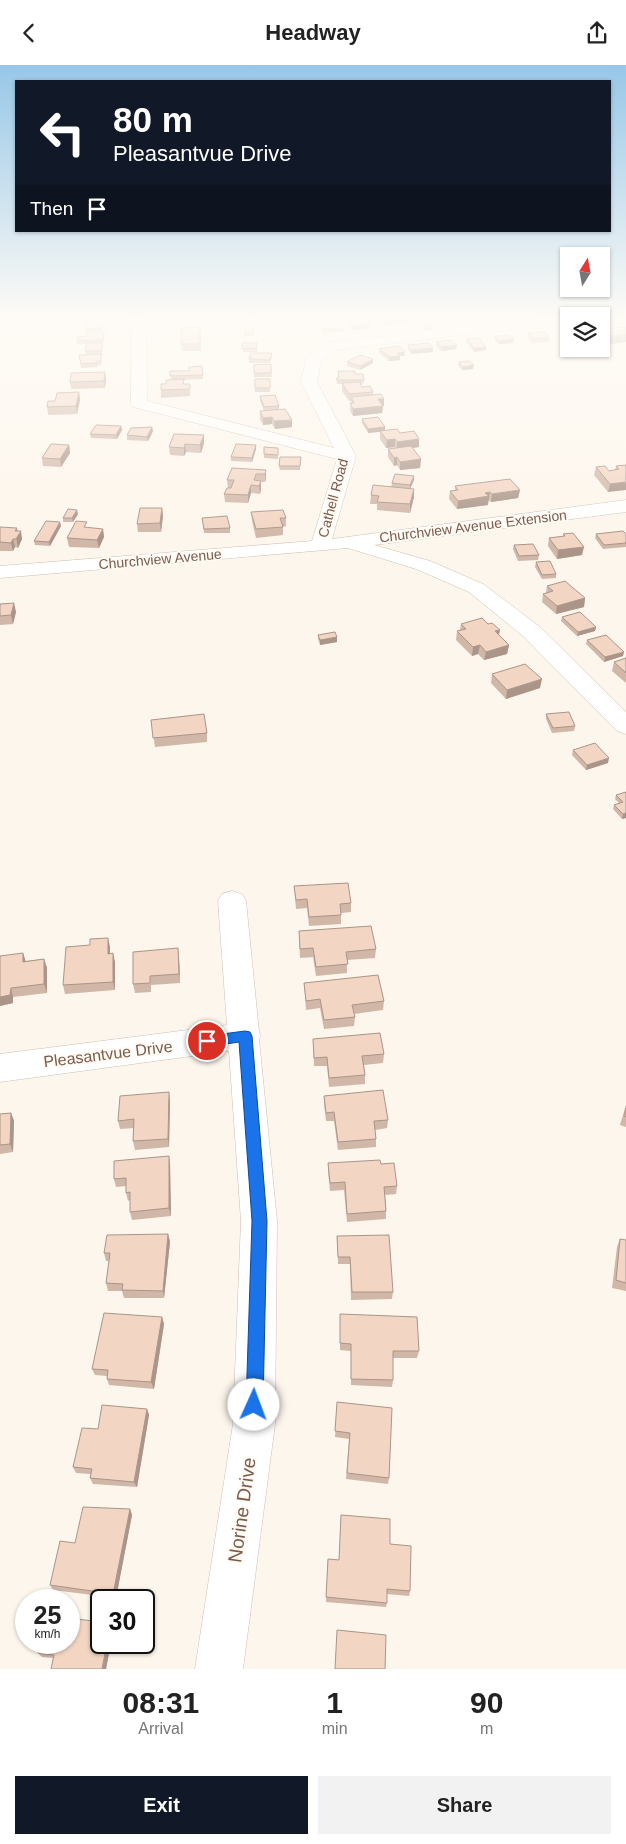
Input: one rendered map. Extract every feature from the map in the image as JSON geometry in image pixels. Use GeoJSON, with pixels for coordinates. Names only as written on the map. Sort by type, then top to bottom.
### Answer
{"type":"FeatureCollection","features":[{"type":"Feature","properties":{"kind":"street"},"geometry":{"type":"LineString","coordinates":[[139,392],[139,404],[347,456]]}},
{"type":"Feature","properties":{"kind":"street","name":"Cathell Road"},"geometry":{"type":"LineString","coordinates":[[314,392],[347,456],[320,546]]}},
{"type":"Feature","properties":{"kind":"street","name":"Churchview Avenue Extension"},"geometry":{"type":"LineString","coordinates":[[320,546],[626,506]]}},
{"type":"Feature","properties":{"kind":"street","name":"Cathell Road"},"geometry":{"type":"LineString","coordinates":[[346,543],[423,565],[476,588],[532,632],[626,726]]}},
{"type":"Feature","properties":{"kind":"street","name":"Churchview Avenue"},"geometry":{"type":"LineString","coordinates":[[0,572],[320,546]]}},
{"type":"Feature","properties":{"kind":"street","name":"Norine Drive"},"geometry":{"type":"LineString","coordinates":[[219,1669],[254,1424],[259,1221],[245,1036],[232,901]]}},
{"type":"Feature","properties":{"kind":"street","name":"Pleasantvue Drive"},"geometry":{"type":"LineString","coordinates":[[0,1068],[245,1036]]}},
{"type":"Feature","properties":{"kind":"building"},"geometry":{"type":"Polygon","coordinates":[[[79,392],[76,406],[47,407],[48,401],[55,401],[57,393],[79,392]]]}},
{"type":"Feature","properties":{"kind":"building"},"geometry":{"type":"Polygon","coordinates":[[[348,392],[373,392],[349,394],[348,392]]]}},
{"type":"Feature","properties":{"kind":"building"},"geometry":{"type":"Polygon","coordinates":[[[381,394],[384,399],[378,399],[383,406],[353,409],[350,403],[354,403],[351,397],[381,394]]]}},
{"type":"Feature","properties":{"kind":"building"},"geometry":{"type":"Polygon","coordinates":[[[275,395],[279,406],[264,407],[260,396],[275,395]]]}},
{"type":"Feature","properties":{"kind":"building"},"geometry":{"type":"Polygon","coordinates":[[[285,409],[292,420],[274,421],[272,417],[263,418],[260,411],[285,409]]]}},
{"type":"Feature","properties":{"kind":"building"},"geometry":{"type":"Polygon","coordinates":[[[378,417],[385,427],[368,429],[362,419],[378,417]]]}},
{"type":"Feature","properties":{"kind":"building"},"geometry":{"type":"Polygon","coordinates":[[[96,425],[121,426],[116,435],[90,434],[96,425]]]}},
{"type":"Feature","properties":{"kind":"building"},"geometry":{"type":"Polygon","coordinates":[[[152,427],[147,437],[127,435],[131,428],[152,427]]]}},
{"type":"Feature","properties":{"kind":"building"},"geometry":{"type":"Polygon","coordinates":[[[397,429],[400,433],[414,431],[419,439],[397,442],[395,439],[387,440],[380,431],[397,429]]]}},
{"type":"Feature","properties":{"kind":"building"},"geometry":{"type":"Polygon","coordinates":[[[174,434],[204,435],[200,445],[185,444],[184,448],[169,447],[174,434]]]}},
{"type":"Feature","properties":{"kind":"building"},"geometry":{"type":"Polygon","coordinates":[[[51,444],[69,445],[60,459],[42,458],[51,444]]]}},
{"type":"Feature","properties":{"kind":"building"},"geometry":{"type":"Polygon","coordinates":[[[236,444],[256,445],[252,458],[231,457],[236,444]]]}},
{"type":"Feature","properties":{"kind":"building"},"geometry":{"type":"Polygon","coordinates":[[[411,446],[421,459],[400,462],[397,457],[394,458],[388,449],[411,446]]]}},
{"type":"Feature","properties":{"kind":"building"},"geometry":{"type":"Polygon","coordinates":[[[264,447],[278,448],[278,455],[264,454],[264,447]]]}},
{"type":"Feature","properties":{"kind":"building"},"geometry":{"type":"Polygon","coordinates":[[[280,457],[301,457],[300,466],[279,466],[280,457]]]}},
{"type":"Feature","properties":{"kind":"building"},"geometry":{"type":"Polygon","coordinates":[[[626,465],[626,482],[610,484],[596,467],[605,466],[609,471],[619,469],[616,466],[626,465]]]}},
{"type":"Feature","properties":{"kind":"building"},"geometry":{"type":"Polygon","coordinates":[[[232,468],[266,470],[265,474],[256,474],[254,480],[261,481],[259,486],[251,485],[248,495],[224,494],[227,488],[231,488],[234,480],[227,480],[232,468]]]}},
{"type":"Feature","properties":{"kind":"building"},"geometry":{"type":"Polygon","coordinates":[[[395,474],[414,476],[410,485],[392,483],[395,474]]]}},
{"type":"Feature","properties":{"kind":"building"},"geometry":{"type":"Polygon","coordinates":[[[510,479],[520,490],[492,494],[490,492],[485,493],[489,496],[458,501],[450,491],[458,490],[455,486],[510,479]]]}},
{"type":"Feature","properties":{"kind":"building"},"geometry":{"type":"Polygon","coordinates":[[[373,485],[414,489],[410,504],[377,502],[379,496],[371,495],[373,485]]]}},
{"type":"Feature","properties":{"kind":"building"},"geometry":{"type":"Polygon","coordinates":[[[140,508],[162,508],[160,523],[137,524],[140,508]]]}},
{"type":"Feature","properties":{"kind":"building"},"geometry":{"type":"Polygon","coordinates":[[[68,509],[77,510],[72,518],[63,518],[68,509]]]}},
{"type":"Feature","properties":{"kind":"building"},"geometry":{"type":"Polygon","coordinates":[[[283,510],[286,518],[280,518],[283,527],[256,529],[251,512],[283,510]]]}},
{"type":"Feature","properties":{"kind":"building"},"geometry":{"type":"Polygon","coordinates":[[[227,516],[230,528],[204,529],[202,518],[227,516]]]}},
{"type":"Feature","properties":{"kind":"building"},"geometry":{"type":"Polygon","coordinates":[[[46,521],[60,522],[49,542],[34,541],[46,521]]]}},
{"type":"Feature","properties":{"kind":"building"},"geometry":{"type":"Polygon","coordinates":[[[76,521],[87,522],[84,527],[103,529],[97,540],[67,538],[76,521]]]}},
{"type":"Feature","properties":{"kind":"building"},"geometry":{"type":"Polygon","coordinates":[[[0,527],[17,528],[15,531],[21,531],[11,543],[0,542],[0,527]]]}},
{"type":"Feature","properties":{"kind":"building"},"geometry":{"type":"Polygon","coordinates":[[[623,531],[626,534],[626,543],[604,545],[596,534],[623,531]]]}},
{"type":"Feature","properties":{"kind":"building"},"geometry":{"type":"Polygon","coordinates":[[[573,533],[584,547],[558,550],[549,538],[565,536],[563,534],[573,533]]]}},
{"type":"Feature","properties":{"kind":"building"},"geometry":{"type":"Polygon","coordinates":[[[533,544],[539,555],[519,556],[514,545],[533,544]]]}},
{"type":"Feature","properties":{"kind":"building"},"geometry":{"type":"Polygon","coordinates":[[[550,561],[556,574],[542,575],[536,562],[550,561]]]}},
{"type":"Feature","properties":{"kind":"building"},"geometry":{"type":"Polygon","coordinates":[[[565,581],[585,598],[557,606],[543,594],[553,591],[547,586],[565,581]]]}},
{"type":"Feature","properties":{"kind":"building"},"geometry":{"type":"Polygon","coordinates":[[[14,603],[11,615],[0,616],[0,604],[14,603]]]}},
{"type":"Feature","properties":{"kind":"building"},"geometry":{"type":"Polygon","coordinates":[[[580,612],[596,627],[578,632],[562,617],[580,612]]]}},
{"type":"Feature","properties":{"kind":"building"},"geometry":{"type":"Polygon","coordinates":[[[482,618],[488,624],[492,623],[500,630],[495,631],[509,645],[486,652],[480,645],[473,647],[457,631],[466,629],[461,624],[482,618]]]}},
{"type":"Feature","properties":{"kind":"building"},"geometry":{"type":"Polygon","coordinates":[[[335,632],[337,637],[320,640],[318,635],[335,632]]]}},
{"type":"Feature","properties":{"kind":"building"},"geometry":{"type":"Polygon","coordinates":[[[606,635],[624,652],[605,657],[587,640],[606,635]]]}},
{"type":"Feature","properties":{"kind":"building"},"geometry":{"type":"Polygon","coordinates":[[[626,658],[626,673],[614,662],[626,658]]]}},
{"type":"Feature","properties":{"kind":"building"},"geometry":{"type":"Polygon","coordinates":[[[525,664],[542,679],[507,690],[492,674],[525,664]]]}},
{"type":"Feature","properties":{"kind":"building"},"geometry":{"type":"Polygon","coordinates":[[[569,712],[575,726],[553,728],[546,714],[569,712]]]}},
{"type":"Feature","properties":{"kind":"building"},"geometry":{"type":"Polygon","coordinates":[[[204,714],[207,733],[153,738],[151,720],[204,714]]]}},
{"type":"Feature","properties":{"kind":"building"},"geometry":{"type":"Polygon","coordinates":[[[595,743],[609,758],[587,765],[573,750],[595,743]]]}},
{"type":"Feature","properties":{"kind":"building"},"geometry":{"type":"Polygon","coordinates":[[[626,792],[626,813],[623,814],[614,805],[623,802],[616,795],[626,792]]]}},
{"type":"Feature","properties":{"kind":"building"},"geometry":{"type":"Polygon","coordinates":[[[348,883],[351,903],[340,904],[341,915],[309,917],[307,899],[296,900],[294,886],[348,883]]]}},
{"type":"Feature","properties":{"kind":"building"},"geometry":{"type":"Polygon","coordinates":[[[371,926],[376,949],[346,952],[348,964],[316,967],[313,948],[300,949],[299,931],[371,926]]]}},
{"type":"Feature","properties":{"kind":"building"},"geometry":{"type":"Polygon","coordinates":[[[108,938],[108,954],[113,953],[113,982],[63,985],[66,947],[90,945],[90,939],[108,938]]]}},
{"type":"Feature","properties":{"kind":"building"},"geometry":{"type":"Polygon","coordinates":[[[178,948],[179,974],[150,976],[150,983],[133,984],[133,952],[178,948]]]}},
{"type":"Feature","properties":{"kind":"building"},"geometry":{"type":"Polygon","coordinates":[[[23,953],[23,962],[44,959],[44,984],[11,988],[10,995],[0,997],[0,956],[23,953]]]}},
{"type":"Feature","properties":{"kind":"building"},"geometry":{"type":"Polygon","coordinates":[[[378,975],[384,1001],[352,1005],[355,1017],[324,1020],[320,999],[306,1001],[304,983],[378,975]]]}},
{"type":"Feature","properties":{"kind":"building"},"geometry":{"type":"Polygon","coordinates":[[[380,1033],[384,1054],[362,1056],[365,1075],[329,1078],[327,1057],[314,1058],[313,1039],[380,1033]]]}},
{"type":"Feature","properties":{"kind":"building"},"geometry":{"type":"Polygon","coordinates":[[[383,1090],[388,1120],[374,1121],[376,1139],[338,1142],[334,1112],[326,1113],[324,1096],[383,1090]]]}},
{"type":"Feature","properties":{"kind":"building"},"geometry":{"type":"Polygon","coordinates":[[[169,1092],[168,1139],[133,1141],[134,1119],[118,1121],[120,1096],[169,1092]]]}},
{"type":"Feature","properties":{"kind":"building"},"geometry":{"type":"Polygon","coordinates":[[[11,1113],[10,1144],[0,1145],[0,1114],[11,1113]]]}},
{"type":"Feature","properties":{"kind":"building"},"geometry":{"type":"Polygon","coordinates":[[[169,1156],[169,1208],[130,1212],[130,1192],[126,1193],[126,1178],[114,1179],[114,1161],[169,1156]]]}},
{"type":"Feature","properties":{"kind":"building"},"geometry":{"type":"Polygon","coordinates":[[[380,1160],[381,1164],[394,1163],[397,1186],[384,1187],[386,1211],[347,1214],[345,1182],[330,1183],[328,1163],[380,1160]]]}},
{"type":"Feature","properties":{"kind":"building"},"geometry":{"type":"Polygon","coordinates":[[[168,1234],[163,1291],[122,1290],[123,1284],[106,1283],[110,1253],[104,1253],[107,1235],[168,1234]]]}},
{"type":"Feature","properties":{"kind":"building"},"geometry":{"type":"Polygon","coordinates":[[[389,1235],[393,1292],[352,1292],[350,1257],[338,1257],[337,1236],[389,1235]]]}},
{"type":"Feature","properties":{"kind":"building"},"geometry":{"type":"Polygon","coordinates":[[[620,1239],[626,1240],[626,1283],[616,1280],[620,1239]]]}},
{"type":"Feature","properties":{"kind":"building"},"geometry":{"type":"Polygon","coordinates":[[[104,1313],[162,1317],[151,1382],[107,1379],[108,1370],[92,1369],[104,1313]]]}},
{"type":"Feature","properties":{"kind":"building"},"geometry":{"type":"Polygon","coordinates":[[[340,1314],[417,1317],[419,1351],[393,1351],[393,1380],[351,1379],[351,1344],[340,1343],[340,1314]]]}},
{"type":"Feature","properties":{"kind":"building"},"geometry":{"type":"Polygon","coordinates":[[[337,1402],[392,1408],[389,1478],[347,1473],[350,1433],[335,1431],[337,1402]]]}},
{"type":"Feature","properties":{"kind":"building"},"geometry":{"type":"Polygon","coordinates":[[[102,1405],[147,1409],[134,1482],[90,1478],[92,1469],[73,1467],[82,1428],[98,1429],[102,1405]]]}},
{"type":"Feature","properties":{"kind":"building"},"geometry":{"type":"Polygon","coordinates":[[[83,1507],[130,1509],[114,1589],[90,1589],[90,1591],[50,1585],[60,1541],[75,1543],[83,1507]]]}},
{"type":"Feature","properties":{"kind":"building"},"geometry":{"type":"Polygon","coordinates":[[[341,1515],[390,1519],[390,1544],[411,1546],[410,1591],[387,1589],[387,1603],[326,1597],[328,1559],[339,1560],[341,1515]]]}},
{"type":"Feature","properties":{"kind":"building"},"geometry":{"type":"Polygon","coordinates":[[[80,1619],[90,1621],[90,1654],[105,1654],[102,1669],[51,1669],[54,1655],[46,1654],[80,1654],[80,1619]]]}},
{"type":"Feature","properties":{"kind":"building"},"geometry":{"type":"Polygon","coordinates":[[[337,1630],[386,1635],[385,1669],[335,1669],[337,1630]]]}},
{"type":"Feature","properties":{"kind":"route"},"geometry":{"type":"LineString","coordinates":[[207,1041],[245,1036],[259,1221],[254,1405]]}}]}
